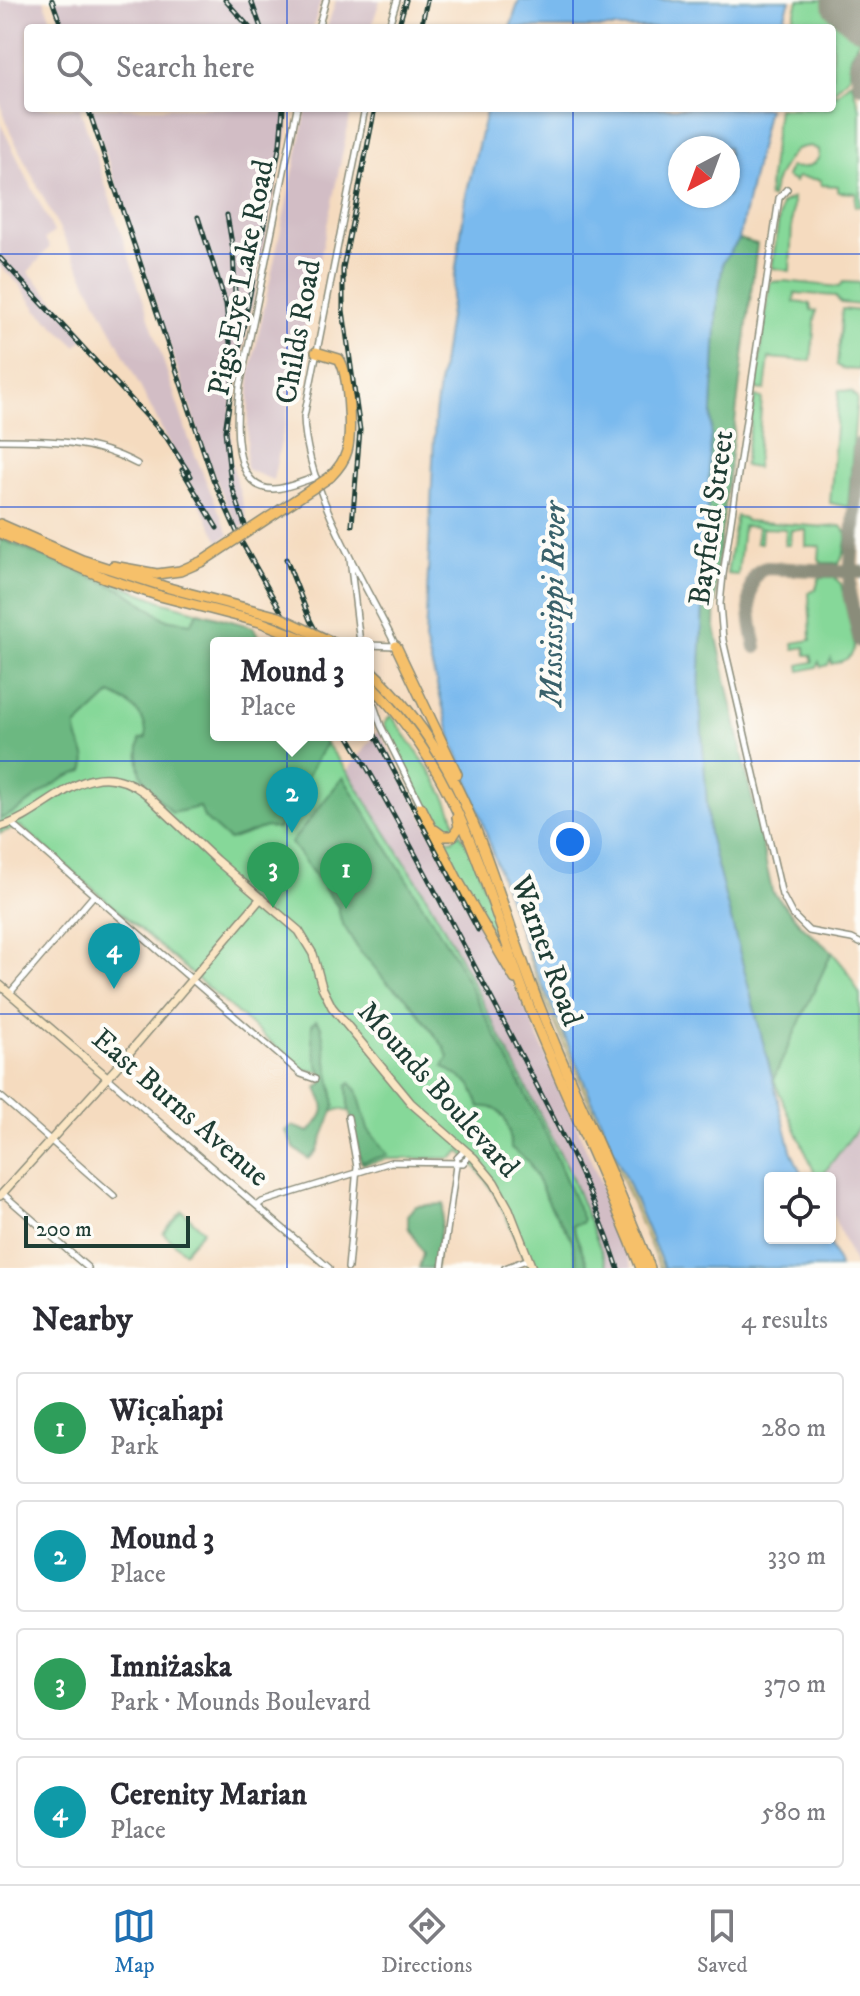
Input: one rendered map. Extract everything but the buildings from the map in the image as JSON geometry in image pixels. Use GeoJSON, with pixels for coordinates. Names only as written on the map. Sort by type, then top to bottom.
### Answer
{"type":"FeatureCollection","features":[{"type":"Feature","properties":{"kind":"highway"},"geometry":{"type":"LineString","coordinates":[[82,560],[157,574],[180,571],[203,561],[330,477],[341,465],[348,449],[345,372],[339,359],[316,352]]}},
{"type":"Feature","properties":{"kind":"highway"},"geometry":{"type":"LineString","coordinates":[[0,524],[82,560],[169,588],[279,617],[321,637]]}},
{"type":"Feature","properties":{"kind":"highway"},"geometry":{"type":"LineString","coordinates":[[0,533],[93,574],[299,637]]}},
{"type":"Feature","properties":{"kind":"highway"},"geometry":{"type":"LineString","coordinates":[[396,646],[454,767],[478,834]]}},
{"type":"Feature","properties":{"kind":"highway","name":"Warner Road"},"geometry":{"type":"LineString","coordinates":[[374,674],[409,711],[439,752],[458,787],[478,834],[537,1001],[650,1268]]}},
{"type":"Feature","properties":{"kind":"highway","name":"Warner Road"},"geometry":{"type":"LineString","coordinates":[[374,691],[389,705],[439,773],[472,841],[534,1016],[641,1268]]}},
{"type":"Feature","properties":{"kind":"highway"},"geometry":{"type":"LineString","coordinates":[[421,807],[440,835],[449,837],[456,833],[458,822],[439,773]]}},
{"type":"Feature","properties":{"kind":"highway"},"geometry":{"type":"LineString","coordinates":[[421,807],[457,879],[534,1016]]}},
{"type":"Feature","properties":{"kind":"street"},"geometry":{"type":"LineString","coordinates":[[319,24],[326,0]]}},
{"type":"Feature","properties":{"kind":"street"},"geometry":{"type":"LineString","coordinates":[[389,24],[397,0]]}},
{"type":"Feature","properties":{"kind":"street","name":"Pigs Eye Lake Road"},"geometry":{"type":"LineString","coordinates":[[296,112],[240,386],[238,412],[243,468],[250,480],[272,489],[316,477]]}},
{"type":"Feature","properties":{"kind":"street","name":"Childs Road"},"geometry":{"type":"LineString","coordinates":[[364,112],[304,417],[316,477],[350,558],[396,646]]}},
{"type":"Feature","properties":{"kind":"street","name":"Bayfield Street"},"geometry":{"type":"LineString","coordinates":[[787,189],[779,198],[723,575],[720,620],[747,752],[785,904],[809,931],[860,943]]}},
{"type":"Feature","properties":{"kind":"street"},"geometry":{"type":"LineString","coordinates":[[0,440],[85,444],[108,450],[137,464]]}},
{"type":"Feature","properties":{"kind":"street","name":"Childs Road"},"geometry":{"type":"LineString","coordinates":[[350,558],[359,637]]}},
{"type":"Feature","properties":{"kind":"street"},"geometry":{"type":"LineString","coordinates":[[374,645],[396,646]]}},
{"type":"Feature","properties":{"kind":"street"},"geometry":{"type":"LineString","coordinates":[[374,704],[381,726],[421,807]]}},
{"type":"Feature","properties":{"kind":"street","name":"Mounds Boulevard"},"geometry":{"type":"LineString","coordinates":[[0,827],[31,815],[72,785],[99,779],[122,781],[154,800],[306,940],[326,998],[352,1032],[411,1103],[468,1152],[490,1176],[503,1197],[532,1268]]}},
{"type":"Feature","properties":{"kind":"street"},"geometry":{"type":"LineString","coordinates":[[12,824],[301,1074],[315,1079]]}},
{"type":"Feature","properties":{"kind":"street"},"geometry":{"type":"LineString","coordinates":[[10,993],[94,895]]}},
{"type":"Feature","properties":{"kind":"street"},"geometry":{"type":"LineString","coordinates":[[88,1268],[1,1193],[107,1077],[261,898]]}},
{"type":"Feature","properties":{"kind":"street","name":"East Burns Avenue"},"geometry":{"type":"LineString","coordinates":[[0,985],[329,1268]]}},
{"type":"Feature","properties":{"kind":"street"},"geometry":{"type":"LineString","coordinates":[[0,1096],[114,1196]]}},
{"type":"Feature","properties":{"kind":"street"},"geometry":{"type":"LineString","coordinates":[[348,1117],[357,1172],[348,1268]]}},
{"type":"Feature","properties":{"kind":"street"},"geometry":{"type":"LineString","coordinates":[[257,1206],[393,1162],[463,1163],[468,1152]]}},
{"type":"Feature","properties":{"kind":"street"},"geometry":{"type":"LineString","coordinates":[[442,1268],[458,1163]]}},
{"type":"Feature","properties":{"kind":"street"},"geometry":{"type":"LineString","coordinates":[[505,1268],[529,1259]]}},
{"type":"Feature","properties":{"kind":"shaded area"},"geometry":{"type":"Polygon","coordinates":[[[0,0],[44,0],[53,24],[24,24],[24,112],[81,112],[191,445],[229,535],[219,541],[11,134],[0,102],[0,0]]]}},
{"type":"Feature","properties":{"kind":"shaded area"},"geometry":{"type":"Polygon","coordinates":[[[54,0],[321,0],[314,24],[62,24],[54,0]]]}},
{"type":"Feature","properties":{"kind":"shaded area"},"geometry":{"type":"Polygon","coordinates":[[[336,0],[380,0],[372,24],[328,24],[336,0]]]}},
{"type":"Feature","properties":{"kind":"shaded area"},"geometry":{"type":"Polygon","coordinates":[[[91,112],[291,112],[231,408],[231,460],[248,523],[238,530],[209,464],[91,112]]]}},
{"type":"Feature","properties":{"kind":"shaded area"},"geometry":{"type":"Polygon","coordinates":[[[306,112],[351,112],[273,480],[246,469],[250,374],[306,112]]]}},
{"type":"Feature","properties":{"kind":"shaded area"},"geometry":{"type":"Polygon","coordinates":[[[0,123],[54,232],[45,239],[50,247],[28,272],[87,336],[76,346],[37,310],[19,284],[0,266],[0,123]]]}},
{"type":"Feature","properties":{"kind":"shaded area"},"geometry":{"type":"Polygon","coordinates":[[[379,730],[454,878],[524,1004],[608,1200],[632,1268],[605,1268],[345,774],[370,741],[374,741],[379,730]]]}},
{"type":"Feature","properties":{"kind":"shaded area"},"geometry":{"type":"Polygon","coordinates":[[[860,1125],[860,1268],[856,1268],[836,1222],[836,1172],[825,1172],[860,1125]]]}},
{"type":"Feature","properties":{"kind":"green space"},"geometry":{"type":"Polygon","coordinates":[[[798,0],[843,0],[832,13],[860,38],[850,56],[849,76],[836,89],[836,24],[792,24],[798,0]]]}},
{"type":"Feature","properties":{"kind":"green space"},"geometry":{"type":"Polygon","coordinates":[[[851,81],[860,109],[860,206],[855,206],[856,193],[838,192],[838,186],[821,185],[821,180],[797,177],[795,182],[786,177],[790,167],[807,167],[817,161],[818,150],[810,146],[797,149],[788,158],[771,198],[768,197],[778,112],[836,112],[836,95],[851,81]]]}},
{"type":"Feature","properties":{"kind":"green space"},"geometry":{"type":"Polygon","coordinates":[[[793,198],[790,271],[772,268],[781,204],[793,198]]]}},
{"type":"Feature","properties":{"kind":"green space"},"geometry":{"type":"Polygon","coordinates":[[[739,239],[757,244],[716,576],[715,628],[772,891],[801,925],[832,952],[773,1080],[709,835],[699,689],[717,304],[723,262],[739,239]]]}},
{"type":"Feature","properties":{"kind":"green space"},"geometry":{"type":"Polygon","coordinates":[[[770,282],[839,287],[843,282],[860,283],[860,305],[841,303],[835,296],[795,293],[794,302],[810,304],[811,310],[816,311],[811,361],[769,358],[765,390],[756,389],[770,282]]]}},
{"type":"Feature","properties":{"kind":"green space"},"geometry":{"type":"Polygon","coordinates":[[[842,309],[860,311],[859,370],[843,369],[837,365],[842,309]]]}},
{"type":"Feature","properties":{"kind":"green space"},"geometry":{"type":"Polygon","coordinates":[[[839,390],[852,392],[857,398],[848,507],[830,503],[839,390]]]}},
{"type":"Feature","properties":{"kind":"green space"},"geometry":{"type":"Polygon","coordinates":[[[755,397],[762,398],[756,468],[744,466],[755,397]]]}},
{"type":"Feature","properties":{"kind":"green space"},"geometry":{"type":"Polygon","coordinates":[[[736,516],[746,521],[841,526],[847,533],[844,553],[839,563],[822,563],[819,559],[820,546],[806,546],[806,530],[791,530],[790,545],[785,545],[786,529],[762,528],[761,543],[756,543],[758,527],[743,526],[738,575],[727,574],[736,516]]]}},
{"type":"Feature","properties":{"kind":"green space"},"geometry":{"type":"Polygon","coordinates":[[[0,537],[161,601],[253,627],[259,637],[210,637],[210,741],[324,741],[347,771],[448,935],[569,1171],[608,1268],[528,1268],[493,1191],[460,1151],[452,1158],[387,1159],[363,1164],[351,1112],[339,1109],[333,1112],[325,1106],[317,1088],[324,1081],[321,1072],[302,1069],[20,826],[0,833],[0,537]]]}},
{"type":"Feature","properties":{"kind":"green space"},"geometry":{"type":"Polygon","coordinates":[[[0,539],[125,591],[165,619],[191,623],[198,612],[253,627],[259,637],[210,637],[210,741],[326,743],[278,829],[266,827],[229,840],[204,818],[200,807],[172,813],[149,788],[139,764],[140,739],[146,738],[144,723],[131,705],[111,694],[76,727],[86,759],[84,771],[61,780],[22,808],[0,819],[0,539]]]}},
{"type":"Feature","properties":{"kind":"green space"},"geometry":{"type":"Polygon","coordinates":[[[822,577],[834,577],[841,584],[854,642],[853,652],[841,661],[832,664],[831,659],[828,665],[821,667],[819,662],[817,667],[800,671],[799,665],[813,662],[811,655],[806,655],[805,647],[794,649],[793,643],[811,640],[809,593],[816,589],[822,577]]]}},
{"type":"Feature","properties":{"kind":"green space"},"geometry":{"type":"Polygon","coordinates":[[[391,715],[447,801],[455,826],[447,833],[421,800],[384,724],[391,715]]]}},
{"type":"Feature","properties":{"kind":"green space"},"geometry":{"type":"Polygon","coordinates":[[[343,777],[455,957],[547,1136],[583,1219],[582,1223],[572,1225],[589,1268],[578,1268],[572,1240],[528,1161],[511,1148],[501,1113],[480,1107],[471,1085],[443,1066],[448,1057],[444,1047],[406,997],[386,982],[360,952],[341,921],[338,907],[291,843],[343,777]]]}},
{"type":"Feature","properties":{"kind":"green space"},"geometry":{"type":"Polygon","coordinates":[[[460,833],[474,857],[506,957],[440,839],[452,840],[460,833]]]}},
{"type":"Feature","properties":{"kind":"green space"},"geometry":{"type":"Polygon","coordinates":[[[832,952],[846,969],[860,995],[860,1125],[825,1172],[814,1172],[772,1076],[832,952]]]}},
{"type":"Feature","properties":{"kind":"green space"},"geometry":{"type":"Polygon","coordinates":[[[316,1020],[321,1026],[335,1106],[317,1151],[309,1159],[294,1148],[286,1131],[292,1126],[309,1132],[324,1112],[317,1088],[324,1078],[312,1039],[312,1025],[316,1020]]]}},
{"type":"Feature","properties":{"kind":"green space"},"geometry":{"type":"Polygon","coordinates":[[[350,1083],[357,1090],[368,1129],[388,1155],[361,1162],[348,1105],[347,1086],[350,1083]]]}},
{"type":"Feature","properties":{"kind":"green space"},"geometry":{"type":"Polygon","coordinates":[[[444,1204],[435,1268],[419,1268],[423,1253],[408,1227],[408,1215],[416,1206],[444,1204]]]}},
{"type":"Feature","properties":{"kind":"green space"},"geometry":{"type":"Polygon","coordinates":[[[182,1211],[203,1230],[184,1252],[163,1233],[182,1211]]]}},
{"type":"Feature","properties":{"kind":"sand"},"geometry":{"type":"Polygon","coordinates":[[[520,933],[664,1268],[660,1268],[539,986],[520,933]]]}},
{"type":"Feature","properties":{"kind":"water"},"geometry":{"type":"Polygon","coordinates":[[[519,0],[790,0],[782,24],[511,24],[519,0]]]}},
{"type":"Feature","properties":{"kind":"water","name":"Mississippi River"},"geometry":{"type":"Polygon","coordinates":[[[486,112],[767,112],[739,239],[723,262],[717,304],[699,689],[709,835],[791,1150],[800,1172],[764,1172],[764,1244],[830,1244],[840,1268],[664,1268],[520,933],[453,744],[425,641],[435,414],[467,191],[486,112]]]}},
{"type":"Feature","properties":{"kind":"taxiway"},"geometry":{"type":"LineString","coordinates":[[860,51],[856,65],[860,86]]}},
{"type":"Feature","properties":{"kind":"taxiway"},"geometry":{"type":"LineString","coordinates":[[860,444],[849,593],[860,641]]}},
{"type":"Feature","properties":{"kind":"taxiway"},"geometry":{"type":"LineString","coordinates":[[756,647],[750,602],[751,589],[759,572],[767,568],[860,572]]}},
{"type":"Feature","properties":{"kind":"runway"},"geometry":{"type":"LineString","coordinates":[[841,3],[860,20]]}},
{"type":"Feature","properties":{"kind":"railway"},"geometry":{"type":"LineString","coordinates":[[52,0],[61,24]]}},
{"type":"Feature","properties":{"kind":"railway"},"geometry":{"type":"LineString","coordinates":[[225,0],[246,24]]}},
{"type":"Feature","properties":{"kind":"railway"},"geometry":{"type":"LineString","coordinates":[[251,0],[260,24]]}},
{"type":"Feature","properties":{"kind":"railway"},"geometry":{"type":"LineString","coordinates":[[399,24],[406,0]]}},
{"type":"Feature","properties":{"kind":"railway"},"geometry":{"type":"LineString","coordinates":[[422,24],[427,0]]}},
{"type":"Feature","properties":{"kind":"railway"},"geometry":{"type":"LineString","coordinates":[[89,112],[213,479],[241,541],[296,637]]}},
{"type":"Feature","properties":{"kind":"railway"},"geometry":{"type":"LineString","coordinates":[[247,531],[231,484],[225,431],[280,144],[283,112]]}},
{"type":"Feature","properties":{"kind":"railway"},"geometry":{"type":"LineString","coordinates":[[352,525],[360,430],[343,310],[343,268],[374,112]]}},
{"type":"Feature","properties":{"kind":"railway"},"geometry":{"type":"LineString","coordinates":[[227,215],[233,250],[236,315]]}},
{"type":"Feature","properties":{"kind":"railway"},"geometry":{"type":"LineString","coordinates":[[198,217],[226,304],[231,352]]}},
{"type":"Feature","properties":{"kind":"railway"},"geometry":{"type":"LineString","coordinates":[[0,258],[166,437],[191,476]]}},
{"type":"Feature","properties":{"kind":"railway"},"geometry":{"type":"LineString","coordinates":[[182,470],[217,528]]}},
{"type":"Feature","properties":{"kind":"railway"},"geometry":{"type":"LineString","coordinates":[[286,559],[319,637]]}},
{"type":"Feature","properties":{"kind":"railway"},"geometry":{"type":"LineString","coordinates":[[374,733],[478,930]]}},
{"type":"Feature","properties":{"kind":"railway"},"geometry":{"type":"LineString","coordinates":[[351,741],[430,881],[553,1117],[595,1206],[618,1268]]}},
{"type":"Feature","properties":{"kind":"place","name":"Mound 3"},"geometry":{"type":"Point","coordinates":[292,833]}},
{"type":"Feature","properties":{"kind":"place","name":"Imniżaska"},"geometry":{"type":"Point","coordinates":[273,908]}},
{"type":"Feature","properties":{"kind":"place","name":"Wic̣aḣapi"},"geometry":{"type":"Point","coordinates":[346,909]}},
{"type":"Feature","properties":{"kind":"place","name":"Cerenity Marian"},"geometry":{"type":"Point","coordinates":[114,989]}}]}
